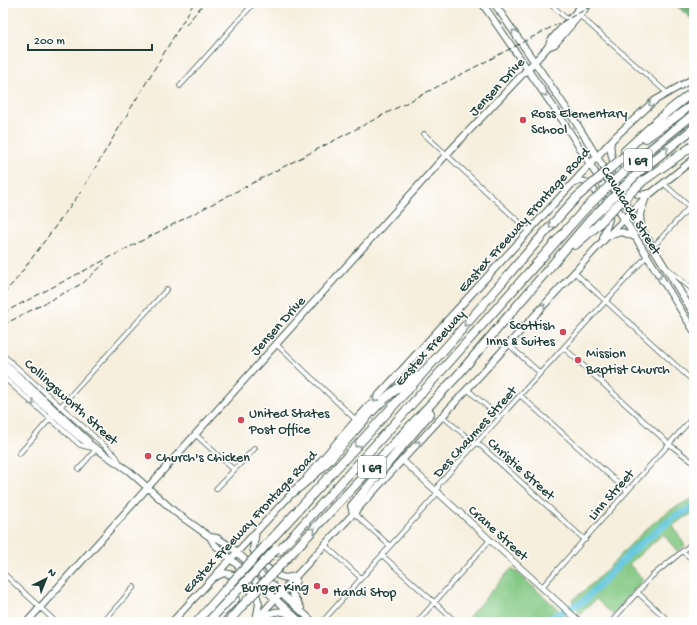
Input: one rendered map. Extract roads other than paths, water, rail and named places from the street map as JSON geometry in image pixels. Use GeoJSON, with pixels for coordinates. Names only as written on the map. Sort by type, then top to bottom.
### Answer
{"type":"FeatureCollection","features":[{"type":"Feature","properties":{"kind":"highway"},"geometry":{"type":"LineString","coordinates":[[626,152],[666,112],[692,92]]}},
{"type":"Feature","properties":{"kind":"highway","name":"Eastex Freeway"},"geometry":{"type":"LineString","coordinates":[[197,622],[224,590],[421,375],[577,197],[626,152],[694,104]]}},
{"type":"Feature","properties":{"kind":"highway","name":"I 69"},"geometry":{"type":"LineString","coordinates":[[214,622],[395,423],[584,209],[632,164],[694,114]]}},
{"type":"Feature","properties":{"kind":"highway","name":"I 69"},"geometry":{"type":"LineString","coordinates":[[228,622],[234,618],[242,606],[440,394],[591,219],[639,172],[694,128]]}},
{"type":"Feature","properties":{"kind":"highway"},"geometry":{"type":"LineString","coordinates":[[556,261],[596,227],[614,208],[644,181],[694,145]]}},
{"type":"Feature","properties":{"kind":"highway"},"geometry":{"type":"LineString","coordinates":[[292,494],[327,462],[383,401],[404,382],[421,375]]}},
{"type":"Feature","properties":{"kind":"highway"},"geometry":{"type":"LineString","coordinates":[[354,513],[352,506],[435,407],[440,394]]}},
{"type":"Feature","properties":{"kind":"highway","name":"I 69"},"geometry":{"type":"LineString","coordinates":[[208,622],[277,551]]}},
{"type":"Feature","properties":{"kind":"main road","name":"Cavalcade Street"},"geometry":{"type":"LineString","coordinates":[[482,3],[561,118],[694,332]]}},
{"type":"Feature","properties":{"kind":"main road","name":"Cavalcade Street"},"geometry":{"type":"LineString","coordinates":[[494,3],[569,112],[694,314]]}},
{"type":"Feature","properties":{"kind":"main road","name":"Jensen Drive"},"geometry":{"type":"LineString","coordinates":[[27,622],[446,155],[528,70],[548,47],[551,40],[584,3]]}},
{"type":"Feature","properties":{"kind":"main road","name":"Jensen Drive"},"geometry":{"type":"LineString","coordinates":[[548,47],[555,44],[590,3]]}},
{"type":"Feature","properties":{"kind":"main road","name":"Eastex Freeway Frontage Road"},"geometry":{"type":"LineString","coordinates":[[172,622],[292,494],[356,420],[611,140],[633,118],[666,92],[694,78]]}},
{"type":"Feature","properties":{"kind":"main road"},"geometry":{"type":"LineString","coordinates":[[561,118],[569,112]]}},
{"type":"Feature","properties":{"kind":"main road"},"geometry":{"type":"LineString","coordinates":[[611,140],[609,151],[612,160],[629,189],[641,195],[652,192]]}},
{"type":"Feature","properties":{"kind":"main road"},"geometry":{"type":"LineString","coordinates":[[257,621],[604,239],[645,198],[694,159]]}},
{"type":"Feature","properties":{"kind":"main road"},"geometry":{"type":"LineString","coordinates":[[571,184],[581,181],[588,183],[603,205],[609,220],[604,239]]}},
{"type":"Feature","properties":{"kind":"main road"},"geometry":{"type":"LineString","coordinates":[[642,229],[640,214],[645,198]]}},
{"type":"Feature","properties":{"kind":"main road"},"geometry":{"type":"LineString","coordinates":[[604,239],[622,232],[635,236]]}},
{"type":"Feature","properties":{"kind":"main road"},"geometry":{"type":"LineString","coordinates":[[686,318],[694,314]]}},
{"type":"Feature","properties":{"kind":"main road","name":"Collingsworth Street"},"geometry":{"type":"LineString","coordinates":[[3,362],[79,437],[123,467],[175,512],[210,537],[214,544],[300,621]]}},
{"type":"Feature","properties":{"kind":"main road","name":"Collingsworth Street"},"geometry":{"type":"LineString","coordinates":[[3,370],[54,412]]}},
{"type":"Feature","properties":{"kind":"main road"},"geometry":{"type":"LineString","coordinates":[[256,531],[253,549],[259,559],[281,577],[290,578],[298,575]]}},
{"type":"Feature","properties":{"kind":"main road","name":"Collingsworth Street"},"geometry":{"type":"LineString","coordinates":[[210,537],[217,538],[236,552],[313,622]]}},
{"type":"Feature","properties":{"kind":"main road"},"geometry":{"type":"LineString","coordinates":[[213,579],[224,573],[233,575],[257,597],[259,604],[257,621]]}},
{"type":"Feature","properties":{"kind":"main road"},"geometry":{"type":"LineString","coordinates":[[298,575],[292,593],[307,616]]}},
{"type":"Feature","properties":{"kind":"main road"},"geometry":{"type":"LineString","coordinates":[[257,621],[272,613],[279,612],[286,612],[300,621]]}},
{"type":"Feature","properties":{"kind":"street"},"geometry":{"type":"LineString","coordinates":[[180,86],[254,3]]}},
{"type":"Feature","properties":{"kind":"street"},"geometry":{"type":"LineString","coordinates":[[549,3],[568,20]]}},
{"type":"Feature","properties":{"kind":"street"},"geometry":{"type":"LineString","coordinates":[[580,15],[666,92]]}},
{"type":"Feature","properties":{"kind":"street"},"geometry":{"type":"LineString","coordinates":[[424,134],[529,231]]}},
{"type":"Feature","properties":{"kind":"street"},"geometry":{"type":"LineString","coordinates":[[663,183],[694,211]]}},
{"type":"Feature","properties":{"kind":"street"},"geometry":{"type":"LineString","coordinates":[[653,248],[694,202]]}},
{"type":"Feature","properties":{"kind":"street","name":"Des Chaumes Street"},"geometry":{"type":"LineString","coordinates":[[322,622],[437,491],[439,484],[499,417],[521,396],[646,256]]}},
{"type":"Feature","properties":{"kind":"street"},"geometry":{"type":"LineString","coordinates":[[664,265],[694,291]]}},
{"type":"Feature","properties":{"kind":"street"},"geometry":{"type":"LineString","coordinates":[[574,272],[694,382]]}},
{"type":"Feature","properties":{"kind":"street"},"geometry":{"type":"LineString","coordinates":[[19,454],[54,412],[167,289]]}},
{"type":"Feature","properties":{"kind":"street"},"geometry":{"type":"LineString","coordinates":[[276,344],[356,420]]}},
{"type":"Feature","properties":{"kind":"street"},"geometry":{"type":"LineString","coordinates":[[508,344],[540,373]]}},
{"type":"Feature","properties":{"kind":"street"},"geometry":{"type":"LineString","coordinates":[[564,348],[669,444],[694,463]]}},
{"type":"Feature","properties":{"kind":"street","name":"Collingsworth Street"},"geometry":{"type":"LineString","coordinates":[[3,355],[54,412]]}},
{"type":"Feature","properties":{"kind":"street","name":"Collingsworth Street"},"geometry":{"type":"LineString","coordinates":[[3,377],[116,456],[123,467]]}},
{"type":"Feature","properties":{"kind":"street"},"geometry":{"type":"LineString","coordinates":[[467,389],[499,417]]}},
{"type":"Feature","properties":{"kind":"street"},"geometry":{"type":"LineString","coordinates":[[521,396],[627,491]]}},
{"type":"Feature","properties":{"kind":"street","name":"Christie Street"},"geometry":{"type":"LineString","coordinates":[[442,416],[476,443],[585,540]]}},
{"type":"Feature","properties":{"kind":"street","name":"Linn Street"},"geometry":{"type":"LineString","coordinates":[[542,587],[694,416]]}},
{"type":"Feature","properties":{"kind":"street"},"geometry":{"type":"LineString","coordinates":[[195,434],[234,470]]}},
{"type":"Feature","properties":{"kind":"street"},"geometry":{"type":"LineString","coordinates":[[216,490],[255,448]]}},
{"type":"Feature","properties":{"kind":"street"},"geometry":{"type":"LineString","coordinates":[[79,469],[96,449]]}},
{"type":"Feature","properties":{"kind":"street","name":"Crane Street"},"geometry":{"type":"LineString","coordinates":[[402,460],[580,622]]}},
{"type":"Feature","properties":{"kind":"street"},"geometry":{"type":"LineString","coordinates":[[354,513],[390,546]]}},
{"type":"Feature","properties":{"kind":"street"},"geometry":{"type":"LineString","coordinates":[[417,622],[490,540]]}},
{"type":"Feature","properties":{"kind":"street"},"geometry":{"type":"LineString","coordinates":[[611,622],[636,592],[660,568],[694,542]]}},
{"type":"Feature","properties":{"kind":"street"},"geometry":{"type":"LineString","coordinates":[[325,545],[361,578]]}},
{"type":"Feature","properties":{"kind":"street"},"geometry":{"type":"LineString","coordinates":[[682,551],[694,561]]}},
{"type":"Feature","properties":{"kind":"street"},"geometry":{"type":"LineString","coordinates":[[382,555],[456,622]]}},
{"type":"Feature","properties":{"kind":"street"},"geometry":{"type":"LineString","coordinates":[[3,573],[56,622]]}},
{"type":"Feature","properties":{"kind":"street"},"geometry":{"type":"LineString","coordinates":[[103,622],[134,587]]}},
{"type":"Feature","properties":{"kind":"street"},"geometry":{"type":"LineString","coordinates":[[636,592],[670,622]]}},
{"type":"Feature","properties":{"kind":"waterway"},"geometry":{"type":"LineString","coordinates":[[543,622],[584,601],[632,551],[674,517],[694,507]]}},
{"type":"Feature","properties":{"kind":"railway"},"geometry":{"type":"LineString","coordinates":[[3,294],[15,281],[80,193],[194,3]]}},
{"type":"Feature","properties":{"kind":"railway"},"geometry":{"type":"LineString","coordinates":[[186,25],[204,3]]}},
{"type":"Feature","properties":{"kind":"railway"},"geometry":{"type":"LineString","coordinates":[[3,313],[598,3]]}},
{"type":"Feature","properties":{"kind":"railway"},"geometry":{"type":"LineString","coordinates":[[3,325],[83,283],[105,263]]}},
{"type":"Feature","properties":{"kind":"place","name":"Ross Elementary School"},"geometry":{"type":"Point","coordinates":[523,120]}},
{"type":"Feature","properties":{"kind":"place","name":"Scottish Inns & Suites"},"geometry":{"type":"Point","coordinates":[563,332]}},
{"type":"Feature","properties":{"kind":"place","name":"Mission Baptist Church"},"geometry":{"type":"Point","coordinates":[578,360]}},
{"type":"Feature","properties":{"kind":"place","name":"United States Post Office"},"geometry":{"type":"Point","coordinates":[241,420]}},
{"type":"Feature","properties":{"kind":"place","name":"Church's Chicken"},"geometry":{"type":"Point","coordinates":[148,456]}},
{"type":"Feature","properties":{"kind":"place","name":"Burger King"},"geometry":{"type":"Point","coordinates":[317,586]}},
{"type":"Feature","properties":{"kind":"place","name":"Handi Stop"},"geometry":{"type":"Point","coordinates":[325,591]}}]}
